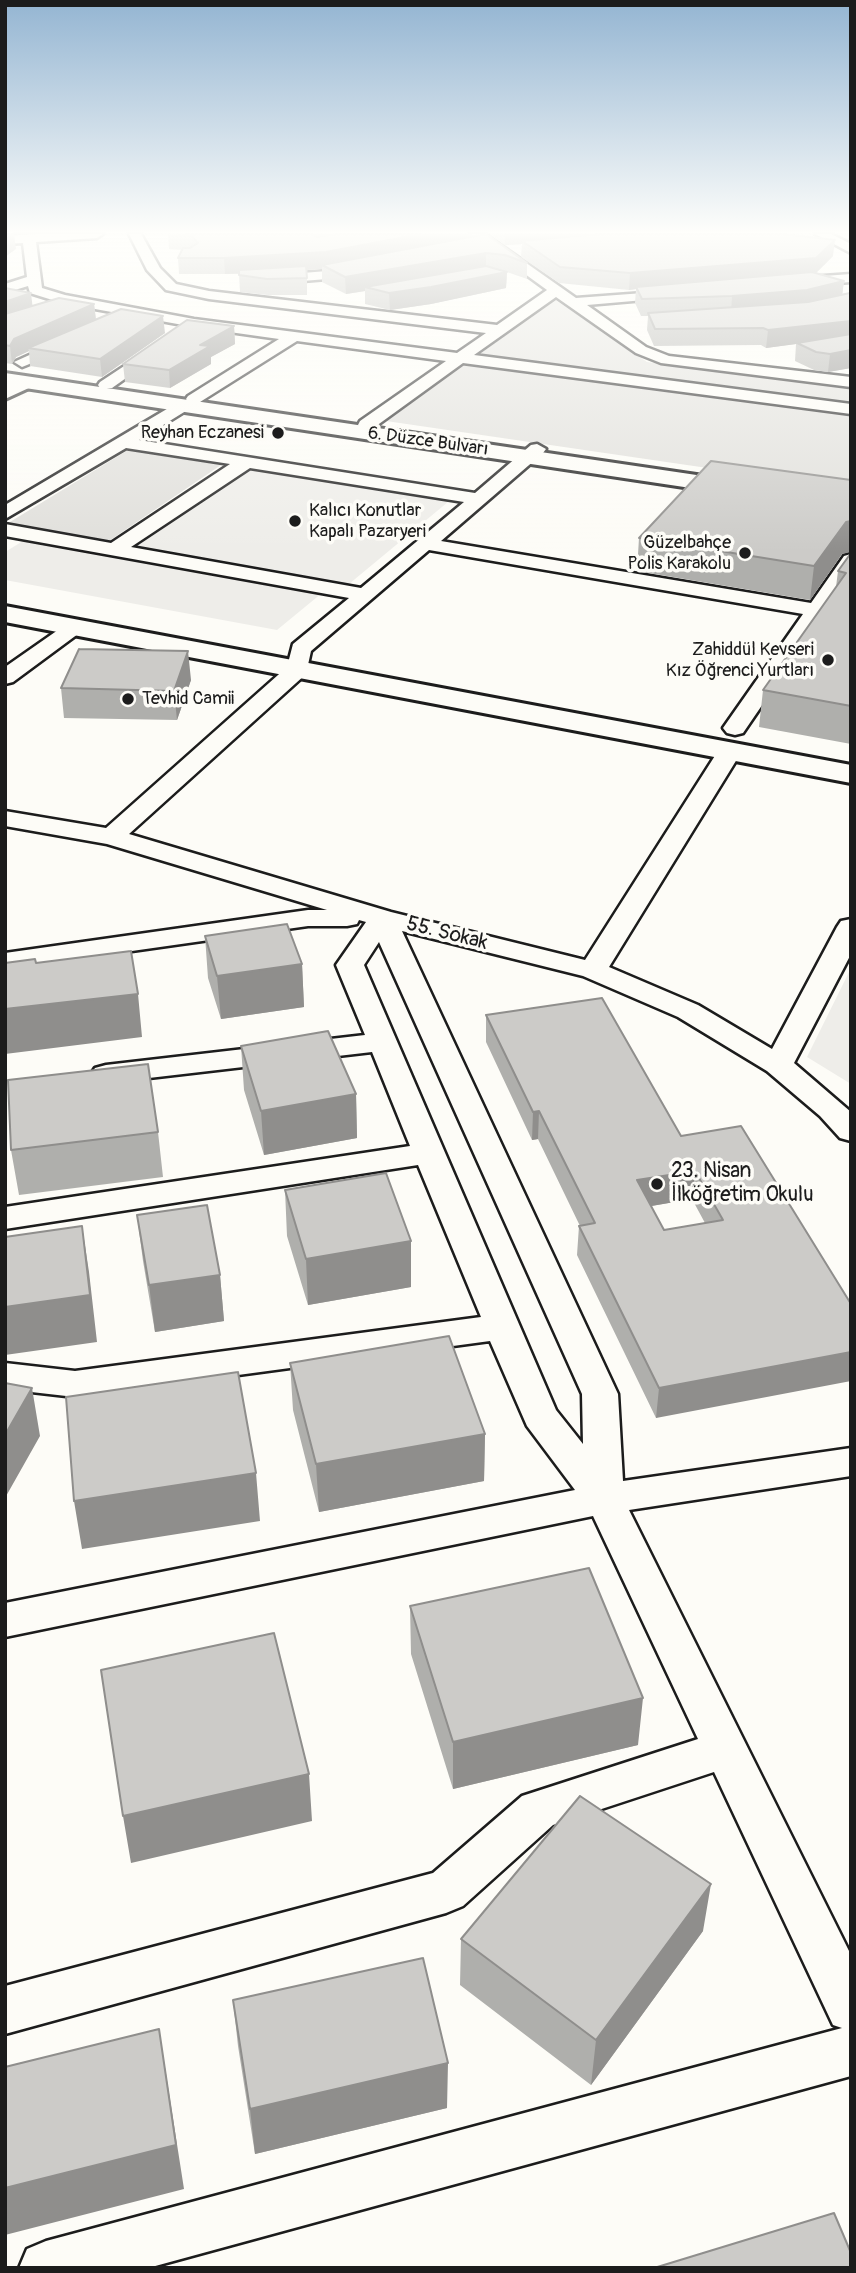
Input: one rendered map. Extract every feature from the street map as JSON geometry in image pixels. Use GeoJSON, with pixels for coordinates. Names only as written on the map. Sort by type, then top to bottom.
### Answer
{"type":"FeatureCollection","features":[{"type":"Feature","properties":{"kind":"street"},"geometry":{"type":"LineString","coordinates":[[12,377],[75,340]]}},
{"type":"Feature","properties":{"kind":"street"},"geometry":{"type":"LineString","coordinates":[[106,385],[170,340]]}},
{"type":"Feature","properties":{"kind":"street"},"geometry":{"type":"LineString","coordinates":[[5,513],[287,340]]}},
{"type":"Feature","properties":{"kind":"street"},"geometry":{"type":"LineString","coordinates":[[324,340],[851,409]]}},
{"type":"Feature","properties":{"kind":"street"},"geometry":{"type":"LineString","coordinates":[[366,425],[485,340]]}},
{"type":"Feature","properties":{"kind":"street"},"geometry":{"type":"LineString","coordinates":[[627,340],[641,350],[666,359],[851,382]]}},
{"type":"Feature","properties":{"kind":"street"},"geometry":{"type":"LineString","coordinates":[[683,362],[761,356]]}},
{"type":"Feature","properties":{"kind":"street","name":"6. Düzce Bulvarı"},"geometry":{"type":"LineString","coordinates":[[12,377],[106,385],[188,402],[366,425],[533,453]]}},
{"type":"Feature","properties":{"kind":"street","name":"6. Düzce Bulvarı"},"geometry":{"type":"LineString","coordinates":[[12,377],[770,487]]}},
{"type":"Feature","properties":{"kind":"street"},"geometry":{"type":"LineString","coordinates":[[122,442],[481,499]]}},
{"type":"Feature","properties":{"kind":"street"},"geometry":{"type":"LineString","coordinates":[[111,837],[366,595],[533,453]]}},
{"type":"Feature","properties":{"kind":"street"},"geometry":{"type":"LineString","coordinates":[[114,550],[246,462]]}},
{"type":"Feature","properties":{"kind":"street"},"geometry":{"type":"LineString","coordinates":[[5,530],[366,595]]}},
{"type":"Feature","properties":{"kind":"street"},"geometry":{"type":"LineString","coordinates":[[428,544],[817,610]]}},
{"type":"Feature","properties":{"kind":"street"},"geometry":{"type":"LineString","coordinates":[[593,970],[733,739],[851,560]]}},
{"type":"Feature","properties":{"kind":"street"},"geometry":{"type":"LineString","coordinates":[[5,594],[300,659],[733,739],[851,749]]}},
{"type":"Feature","properties":{"kind":"street"},"geometry":{"type":"LineString","coordinates":[[5,614],[75,627],[300,659]]}},
{"type":"Feature","properties":{"kind":"street"},"geometry":{"type":"LineString","coordinates":[[5,677],[75,627]]}},
{"type":"Feature","properties":{"kind":"street"},"geometry":{"type":"LineString","coordinates":[[733,739],[851,774]]}},
{"type":"Feature","properties":{"kind":"street","name":"55. Sokak"},"geometry":{"type":"LineString","coordinates":[[5,818],[111,837],[382,918],[593,970],[688,1011],[778,1065],[850,1128]]}},
{"type":"Feature","properties":{"kind":"street"},"geometry":{"type":"LineString","coordinates":[[5,961],[308,918],[382,918]]}},
{"type":"Feature","properties":{"kind":"street"},"geometry":{"type":"LineString","coordinates":[[382,918],[350,965],[540,1416],[604,1499],[851,2008]]}},
{"type":"Feature","properties":{"kind":"street"},"geometry":{"type":"LineString","coordinates":[[382,918],[600,1394],[604,1499]]}},
{"type":"Feature","properties":{"kind":"street"},"geometry":{"type":"LineString","coordinates":[[778,1065],[851,927]]}},
{"type":"Feature","properties":{"kind":"street"},"geometry":{"type":"LineString","coordinates":[[74,1078],[383,1042]]}},
{"type":"Feature","properties":{"kind":"street"},"geometry":{"type":"LineString","coordinates":[[5,1218],[429,1153]]}},
{"type":"Feature","properties":{"kind":"street"},"geometry":{"type":"LineString","coordinates":[[5,1376],[75,1384],[502,1327]]}},
{"type":"Feature","properties":{"kind":"street"},"geometry":{"type":"LineString","coordinates":[[5,1620],[604,1499],[851,1462]]}},
{"type":"Feature","properties":{"kind":"street"},"geometry":{"type":"LineString","coordinates":[[5,2010],[446,1891],[538,1810],[726,1749]]}},
{"type":"Feature","properties":{"kind":"street"},"geometry":{"type":"LineString","coordinates":[[46,2268],[851,2051]]}},
{"type":"Feature","properties":{"kind":"shaded area"},"geometry":{"type":"Polygon","coordinates":[[[499,340],[615,340],[647,362],[851,386],[851,403],[477,356],[499,340]]]}},
{"type":"Feature","properties":{"kind":"shaded area"},"geometry":{"type":"Polygon","coordinates":[[[463,364],[851,413],[851,489],[386,421],[463,364]]]}},
{"type":"Feature","properties":{"kind":"shaded area"},"geometry":{"type":"Polygon","coordinates":[[[128,450],[221,465],[106,543],[5,525],[128,450]]]}},
{"type":"Feature","properties":{"kind":"shaded area","name":"Kalıcı Konutlar Kapalı Pazaryeri"},"geometry":{"type":"Polygon","coordinates":[[[243,468],[454,497],[349,584],[129,546],[243,468]]]}},
{"type":"Feature","properties":{"kind":"shaded area"},"geometry":{"type":"Polygon","coordinates":[[[23,541],[322,593],[277,630],[5,580],[5,552],[23,541]]]}},
{"type":"Feature","properties":{"kind":"shaded area"},"geometry":{"type":"Polygon","coordinates":[[[851,968],[851,1084],[807,1057],[851,968]]]}},
{"type":"Feature","properties":{"kind":"building"},"geometry":{"type":"Polygon","coordinates":[[[5,340],[13,340],[10,346],[5,345],[5,340]]]}},
{"type":"Feature","properties":{"kind":"building"},"geometry":{"type":"Polygon","coordinates":[[[47,340],[128,340],[100,359],[28,348],[47,340]]]}},
{"type":"Feature","properties":{"kind":"building"},"geometry":{"type":"Polygon","coordinates":[[[158,340],[209,340],[200,345],[210,346],[169,370],[123,364],[158,340]]]}},
{"type":"Feature","properties":{"kind":"building"},"geometry":{"type":"Polygon","coordinates":[[[851,340],[851,350],[830,354],[816,352],[797,343],[851,340]]]}},
{"type":"Feature","properties":{"kind":"building"},"geometry":{"type":"Polygon","coordinates":[[[711,461],[851,480],[851,521],[846,522],[814,566],[639,538],[711,461]]]}},
{"type":"Feature","properties":{"kind":"building"},"geometry":{"type":"Polygon","coordinates":[[[851,553],[851,706],[763,690],[846,573],[838,571],[851,553]]]}},
{"type":"Feature","properties":{"kind":"building"},"geometry":{"type":"Polygon","coordinates":[[[79,649],[188,651],[174,691],[61,688],[79,649]]]}},
{"type":"Feature","properties":{"kind":"building"},"geometry":{"type":"Polygon","coordinates":[[[287,924],[302,964],[217,976],[205,936],[287,924]]]}},
{"type":"Feature","properties":{"kind":"building"},"geometry":{"type":"Polygon","coordinates":[[[131,951],[138,994],[5,1009],[5,963],[35,959],[36,963],[131,951]]]}},
{"type":"Feature","properties":{"kind":"building"},"geometry":{"type":"Polygon","coordinates":[[[602,998],[681,1136],[741,1126],[851,1304],[851,1352],[659,1388],[579,1226],[595,1223],[539,1111],[533,1112],[486,1015],[602,998]],[[695,1171],[637,1180],[664,1230],[723,1220],[695,1171]]]}},
{"type":"Feature","properties":{"kind":"building"},"geometry":{"type":"Polygon","coordinates":[[[328,1031],[356,1094],[261,1111],[241,1046],[328,1031]]]}},
{"type":"Feature","properties":{"kind":"building"},"geometry":{"type":"Polygon","coordinates":[[[148,1064],[158,1132],[11,1150],[8,1080],[148,1064]]]}},
{"type":"Feature","properties":{"kind":"building"},"geometry":{"type":"Polygon","coordinates":[[[386,1173],[411,1241],[306,1259],[285,1190],[386,1173]]]}},
{"type":"Feature","properties":{"kind":"building"},"geometry":{"type":"Polygon","coordinates":[[[207,1205],[220,1275],[149,1285],[137,1215],[207,1205]]]}},
{"type":"Feature","properties":{"kind":"building"},"geometry":{"type":"Polygon","coordinates":[[[82,1226],[90,1295],[5,1307],[5,1237],[82,1226]]]}},
{"type":"Feature","properties":{"kind":"building"},"geometry":{"type":"Polygon","coordinates":[[[449,1336],[485,1434],[316,1464],[290,1363],[449,1336]]]}},
{"type":"Feature","properties":{"kind":"building"},"geometry":{"type":"Polygon","coordinates":[[[238,1372],[256,1473],[74,1501],[66,1397],[238,1372]]]}},
{"type":"Feature","properties":{"kind":"building"},"geometry":{"type":"Polygon","coordinates":[[[5,1383],[32,1388],[5,1435],[5,1383]]]}},
{"type":"Feature","properties":{"kind":"building"},"geometry":{"type":"Polygon","coordinates":[[[589,1568],[643,1698],[453,1742],[410,1606],[589,1568]]]}},
{"type":"Feature","properties":{"kind":"building"},"geometry":{"type":"Polygon","coordinates":[[[274,1633],[309,1774],[123,1816],[101,1670],[274,1633]]]}},
{"type":"Feature","properties":{"kind":"building"},"geometry":{"type":"Polygon","coordinates":[[[580,1796],[711,1884],[596,2040],[461,1939],[580,1796]]]}},
{"type":"Feature","properties":{"kind":"building"},"geometry":{"type":"Polygon","coordinates":[[[423,1958],[448,2063],[250,2109],[233,2000],[423,1958]]]}},
{"type":"Feature","properties":{"kind":"building"},"geometry":{"type":"Polygon","coordinates":[[[159,2029],[176,2145],[5,2188],[5,2067],[159,2029]]]}},
{"type":"Feature","properties":{"kind":"building"},"geometry":{"type":"Polygon","coordinates":[[[834,2213],[851,2253],[851,2268],[654,2268],[834,2213]]]}},
{"type":"Feature","properties":{"kind":"place","name":"Reyhan Eczanesi"},"geometry":{"type":"Point","coordinates":[278,433]}},
{"type":"Feature","properties":{"kind":"place","name":"Kalıcı Konutlar Kapalı Pazaryeri"},"geometry":{"type":"Point","coordinates":[295,521]}},
{"type":"Feature","properties":{"kind":"place","name":"Güzelbahçe Polis Karakolu"},"geometry":{"type":"Point","coordinates":[745,553]}},
{"type":"Feature","properties":{"kind":"place","name":"Zahiddül Kevseri Kız Öğrenci Yurtları"},"geometry":{"type":"Point","coordinates":[828,660]}},
{"type":"Feature","properties":{"kind":"place","name":"Tevhid Camii"},"geometry":{"type":"Point","coordinates":[128,699]}},
{"type":"Feature","properties":{"kind":"place","name":"23. Nisan İlköğretim Okulu"},"geometry":{"type":"Point","coordinates":[657,1184]}}]}
